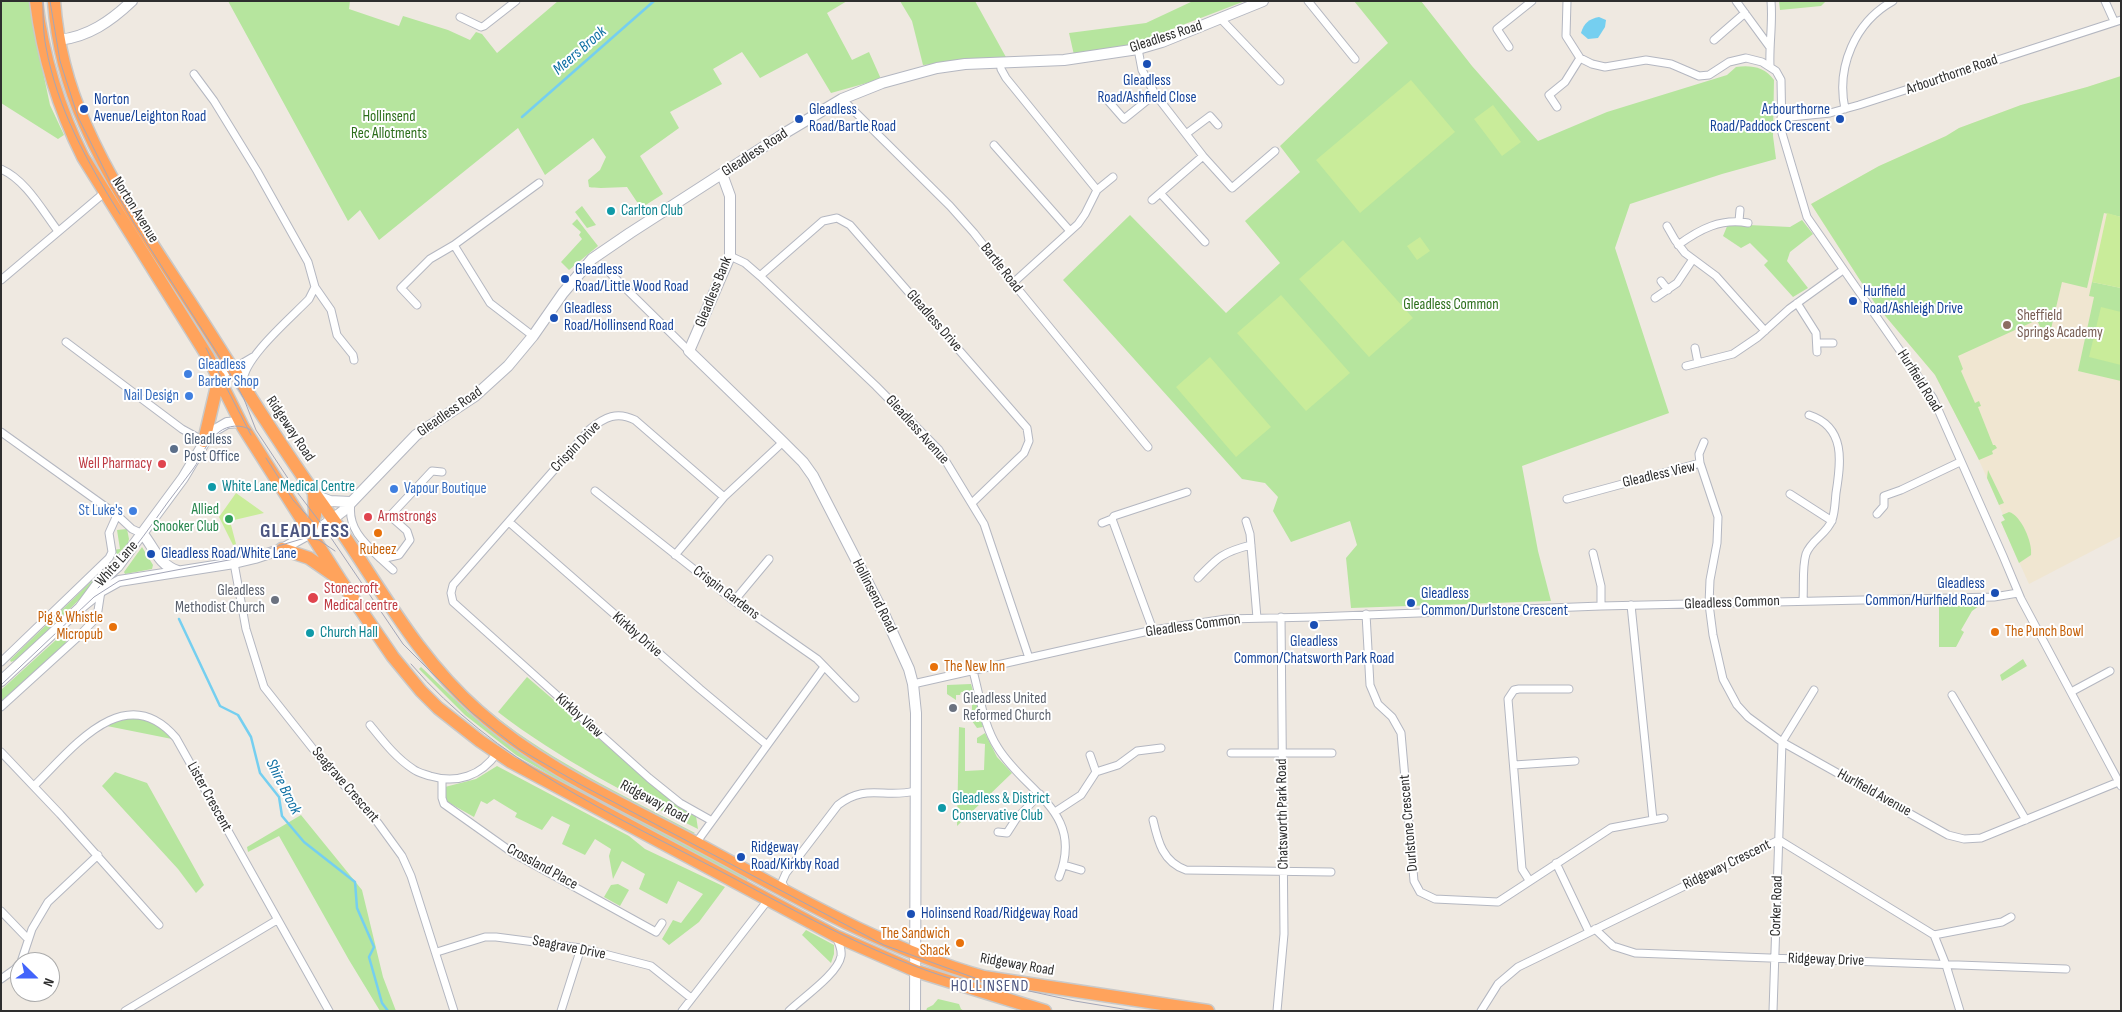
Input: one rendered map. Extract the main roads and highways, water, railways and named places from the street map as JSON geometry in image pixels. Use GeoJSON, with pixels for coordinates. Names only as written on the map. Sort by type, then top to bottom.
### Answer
{"type":"FeatureCollection","features":[{"type":"Feature","properties":{"kind":"highway","name":"Norton Avenue"},"geometry":{"type":"LineString","coordinates":[[36,1],[46,59],[69,130],[104,193],[186,320],[219,377],[241,422]]}},
{"type":"Feature","properties":{"kind":"highway","name":"Norton Avenue"},"geometry":{"type":"LineString","coordinates":[[54,1],[63,60],[84,122],[113,182],[243,387]]}},
{"type":"Feature","properties":{"kind":"highway"},"geometry":{"type":"LineString","coordinates":[[46,59],[59,40]]}},
{"type":"Feature","properties":{"kind":"highway"},"geometry":{"type":"LineString","coordinates":[[204,441],[219,377]]}},
{"type":"Feature","properties":{"kind":"highway","name":"Ridgeway Road"},"geometry":{"type":"LineString","coordinates":[[243,387],[411,636],[446,679],[476,710],[522,746],[553,766],[696,843],[885,942],[916,955],[948,967],[993,979],[1208,1011]]}},
{"type":"Feature","properties":{"kind":"highway"},"geometry":{"type":"LineString","coordinates":[[241,422],[257,424],[273,433]]}},
{"type":"Feature","properties":{"kind":"highway","name":"Ridgeway Road"},"geometry":{"type":"LineString","coordinates":[[241,422],[310,534],[393,656],[421,691],[459,725],[498,753],[578,800],[836,936],[916,971],[1045,1011]]}},
{"type":"Feature","properties":{"kind":"highway"},"geometry":{"type":"LineString","coordinates":[[310,534],[315,515],[314,494]]}},
{"type":"Feature","properties":{"kind":"highway"},"geometry":{"type":"LineString","coordinates":[[282,548],[308,558],[341,581]]}},
{"type":"Feature","properties":{"kind":"main road"},"geometry":{"type":"LineString","coordinates":[[59,40],[73,39],[104,24],[132,1]]}},
{"type":"Feature","properties":{"kind":"main road","name":"Gleadless Road"},"geometry":{"type":"LineString","coordinates":[[80,608],[101,591],[118,581],[234,563],[282,548],[310,534],[332,519],[351,502],[416,435],[475,396],[496,378],[533,336],[563,294],[592,259],[623,237],[842,99],[882,83],[937,68],[1000,62],[1064,60],[1138,48],[1162,42],[1263,1]]}},
{"type":"Feature","properties":{"kind":"main road"},"geometry":{"type":"LineString","coordinates":[[63,60],[73,39]]}},
{"type":"Feature","properties":{"kind":"main road","name":"Gleadless Bank"},"geometry":{"type":"LineString","coordinates":[[689,351],[730,256],[730,196],[722,174]]}},
{"type":"Feature","properties":{"kind":"main road","name":"Hollinsend Road"},"geometry":{"type":"LineString","coordinates":[[689,351],[803,462],[813,476],[885,616],[909,669],[913,684],[916,713],[915,1011]]}},
{"type":"Feature","properties":{"kind":"main road","name":"White Lane"},"geometry":{"type":"LineString","coordinates":[[4,675],[80,608],[97,585],[118,566],[193,463],[210,433],[222,424],[241,422]]}},
{"type":"Feature","properties":{"kind":"main road"},"geometry":{"type":"LineString","coordinates":[[314,494],[330,501],[351,502]]}},
{"type":"Feature","properties":{"kind":"main road"},"geometry":{"type":"LineString","coordinates":[[143,534],[160,560],[168,567],[178,571]]}},
{"type":"Feature","properties":{"kind":"water"},"geometry":{"type":"Polygon","coordinates":[[[1599,17],[1606,20],[1605,27],[1598,38],[1588,39],[1581,33],[1585,24],[1599,17]]]}},
{"type":"Feature","properties":{"kind":"waterway","name":"Meers Brook"},"geometry":{"type":"LineString","coordinates":[[522,117],[654,1]]}},
{"type":"Feature","properties":{"kind":"waterway","name":"Shire Brook"},"geometry":{"type":"LineString","coordinates":[[179,619],[220,706],[238,715],[251,737],[260,773],[279,797],[282,816],[304,842],[355,882],[357,908],[374,947],[369,957],[382,1003],[388,1011]]}},
{"type":"Feature","properties":{"kind":"tram line"},"geometry":{"type":"LineString","coordinates":[[43,1],[45,41],[58,92],[85,154],[120,214]]}},
{"type":"Feature","properties":{"kind":"tram line"},"geometry":{"type":"LineString","coordinates":[[50,1],[60,61],[78,117],[132,220],[228,370],[244,399],[256,430],[403,644],[471,712],[519,749],[585,787],[884,945],[983,981],[1075,1001],[1135,1011]]}},
{"type":"Feature","properties":{"kind":"tram line"},"geometry":{"type":"LineString","coordinates":[[206,348],[251,435]]}},
{"type":"Feature","properties":{"kind":"tram line"},"geometry":{"type":"LineString","coordinates":[[98,588],[135,547],[193,469],[207,444],[223,430],[230,427],[239,426],[251,430]]}},
{"type":"Feature","properties":{"kind":"tram line"},"geometry":{"type":"LineString","coordinates":[[266,458],[293,500],[313,522]]}},
{"type":"Feature","properties":{"kind":"tram line"},"geometry":{"type":"LineString","coordinates":[[1,685],[94,597],[119,581],[234,559],[305,538],[319,540],[335,551]]}},
{"type":"Feature","properties":{"kind":"tram line"},"geometry":{"type":"LineString","coordinates":[[411,664],[444,698],[479,729],[556,783],[638,829],[844,936],[907,963],[973,985]]}},
{"type":"Feature","properties":{"kind":"place","name":"Gleadless Road/Ashfield Close"},"geometry":{"type":"Point","coordinates":[1147,64]}},
{"type":"Feature","properties":{"kind":"place","name":"Norton Avenue/Leighton Road"},"geometry":{"type":"Point","coordinates":[84,109]}},
{"type":"Feature","properties":{"kind":"place","name":"Gleadless Road/Bartle Road"},"geometry":{"type":"Point","coordinates":[799,119]}},
{"type":"Feature","properties":{"kind":"place","name":"Arbourthorne Road/Paddock Crescent"},"geometry":{"type":"Point","coordinates":[1840,119]}},
{"type":"Feature","properties":{"kind":"place","name":"Carlton Club"},"geometry":{"type":"Point","coordinates":[611,211]}},
{"type":"Feature","properties":{"kind":"place","name":"Gleadless Road/Little Wood Road"},"geometry":{"type":"Point","coordinates":[565,279]}},
{"type":"Feature","properties":{"kind":"place","name":"Hurlfield Road/Ashleigh Drive"},"geometry":{"type":"Point","coordinates":[1853,301]}},
{"type":"Feature","properties":{"kind":"place","name":"Gleadless Road/Hollinsend Road"},"geometry":{"type":"Point","coordinates":[554,318]}},
{"type":"Feature","properties":{"kind":"place","name":"Sheffield Springs Academy"},"geometry":{"type":"Point","coordinates":[2007,325]}},
{"type":"Feature","properties":{"kind":"place","name":"Gleadless Barber Shop"},"geometry":{"type":"Point","coordinates":[188,374]}},
{"type":"Feature","properties":{"kind":"place","name":"Nail Design"},"geometry":{"type":"Point","coordinates":[189,396]}},
{"type":"Feature","properties":{"kind":"place","name":"Gleadless Post Office"},"geometry":{"type":"Point","coordinates":[174,449]}},
{"type":"Feature","properties":{"kind":"place","name":"Well Pharmacy"},"geometry":{"type":"Point","coordinates":[162,464]}},
{"type":"Feature","properties":{"kind":"place","name":"White Lane Medical Centre"},"geometry":{"type":"Point","coordinates":[212,487]}},
{"type":"Feature","properties":{"kind":"place","name":"Vapour Boutique"},"geometry":{"type":"Point","coordinates":[394,489]}},
{"type":"Feature","properties":{"kind":"place","name":"St Luke's"},"geometry":{"type":"Point","coordinates":[133,511]}},
{"type":"Feature","properties":{"kind":"place","name":"Armstrongs"},"geometry":{"type":"Point","coordinates":[368,517]}},
{"type":"Feature","properties":{"kind":"place","name":"Allied Snooker Club"},"geometry":{"type":"Point","coordinates":[229,519]}},
{"type":"Feature","properties":{"kind":"place","name":"Rubeez"},"geometry":{"type":"Point","coordinates":[378,533]}},
{"type":"Feature","properties":{"kind":"place","name":"Gleadless Road/White Lane"},"geometry":{"type":"Point","coordinates":[151,554]}},
{"type":"Feature","properties":{"kind":"place","name":"Gleadless Common/Hurlfield Road"},"geometry":{"type":"Point","coordinates":[1995,593]}},
{"type":"Feature","properties":{"kind":"place","name":"Stonecroft Medical centre"},"geometry":{"type":"Point","coordinates":[313,598]}},
{"type":"Feature","properties":{"kind":"place","name":"Gleadless Methodist Church"},"geometry":{"type":"Point","coordinates":[275,600]}},
{"type":"Feature","properties":{"kind":"place","name":"Gleadless Common/Durlstone Crescent"},"geometry":{"type":"Point","coordinates":[1411,603]}},
{"type":"Feature","properties":{"kind":"place","name":"Gleadless Common/Chatsworth Park Road"},"geometry":{"type":"Point","coordinates":[1314,625]}},
{"type":"Feature","properties":{"kind":"place","name":"Pig & Whistle Micropub"},"geometry":{"type":"Point","coordinates":[113,627]}},
{"type":"Feature","properties":{"kind":"place","name":"The Punch Bowl"},"geometry":{"type":"Point","coordinates":[1995,632]}},
{"type":"Feature","properties":{"kind":"place","name":"Church Hall"},"geometry":{"type":"Point","coordinates":[310,633]}},
{"type":"Feature","properties":{"kind":"place","name":"The New Inn"},"geometry":{"type":"Point","coordinates":[934,667]}},
{"type":"Feature","properties":{"kind":"place","name":"Gleadless United Reformed Church"},"geometry":{"type":"Point","coordinates":[953,708]}},
{"type":"Feature","properties":{"kind":"place","name":"Gleadless & District Conservative Club"},"geometry":{"type":"Point","coordinates":[942,808]}},
{"type":"Feature","properties":{"kind":"place","name":"Ridgeway Road/Kirkby Road"},"geometry":{"type":"Point","coordinates":[741,857]}},
{"type":"Feature","properties":{"kind":"place","name":"Holinsend Road/Ridgeway Road"},"geometry":{"type":"Point","coordinates":[911,914]}},
{"type":"Feature","properties":{"kind":"place","name":"The Sandwich Shack"},"geometry":{"type":"Point","coordinates":[960,943]}},
{"type":"Feature","properties":{"kind":"district","name":"GLEADLESS"},"geometry":{"type":"Point","coordinates":[305,532]}},
{"type":"Feature","properties":{"kind":"district","name":"HOLLINSEND"},"geometry":{"type":"Point","coordinates":[990,987]}},
{"type":"Feature","properties":{"kind":"park label","name":"Hollinsend Rec Allotments"},"geometry":{"type":"Point","coordinates":[389,126]}},
{"type":"Feature","properties":{"kind":"park label","name":"Gleadless Common"},"geometry":{"type":"Point","coordinates":[1451,305]}}]}
